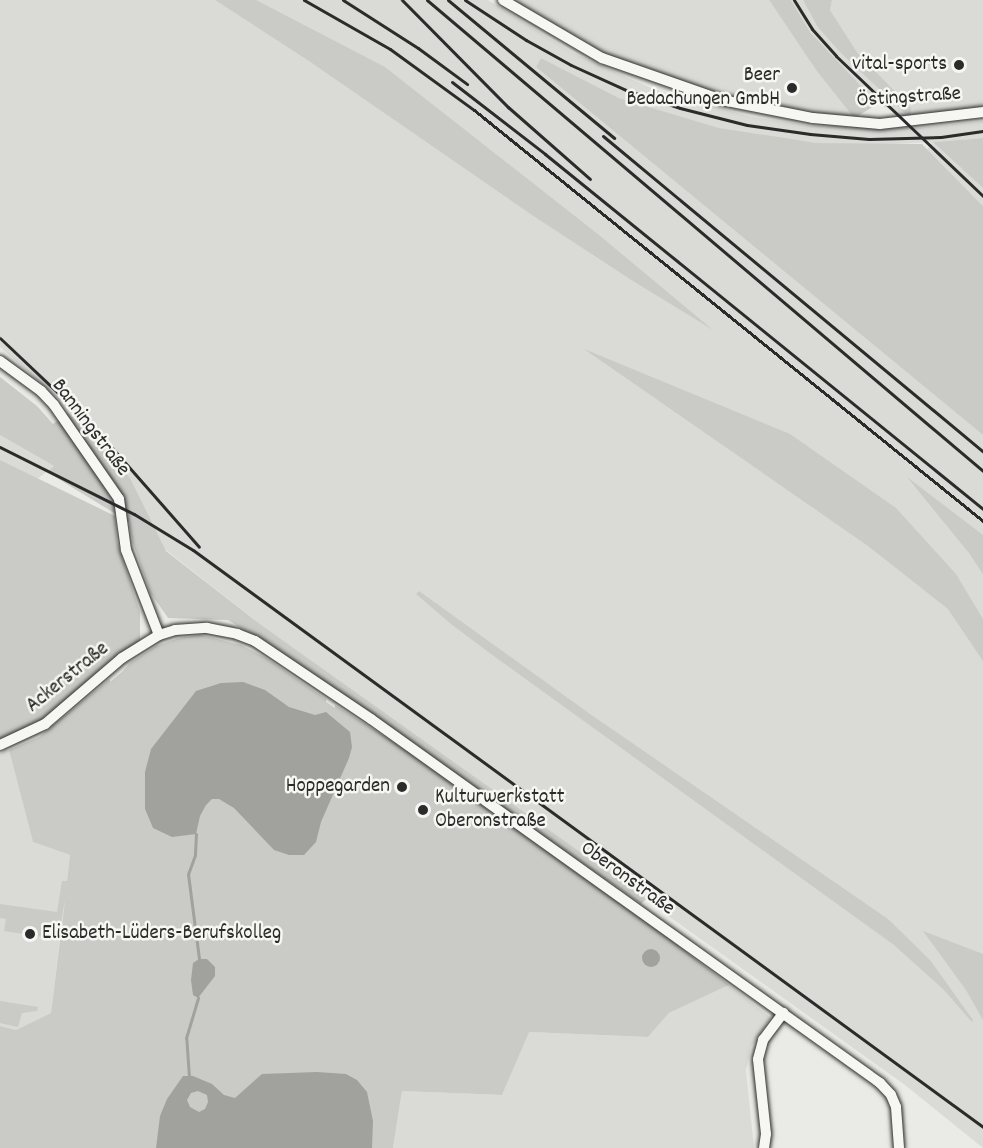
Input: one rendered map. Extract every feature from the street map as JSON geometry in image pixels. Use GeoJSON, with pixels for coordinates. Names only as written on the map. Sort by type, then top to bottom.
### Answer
{"type":"FeatureCollection","features":[{"type":"Feature","properties":{"kind":"street","name":"Östingstraße"},"geometry":{"type":"LineString","coordinates":[[503,0],[602,58],[658,80],[722,100],[813,118],[880,123],[983,112]]}},
{"type":"Feature","properties":{"kind":"street","name":"Banningstraße"},"geometry":{"type":"LineString","coordinates":[[0,361],[41,391],[54,405],[119,499],[126,550],[159,636]]}},
{"type":"Feature","properties":{"kind":"street","name":"Oberonstraße"},"geometry":{"type":"LineString","coordinates":[[159,636],[175,630],[207,628],[237,634],[272,651],[880,1083],[891,1095],[898,1115],[899,1148]]}},
{"type":"Feature","properties":{"kind":"street","name":"Ackerstraße"},"geometry":{"type":"LineString","coordinates":[[0,746],[45,724],[122,658],[159,636]]}},
{"type":"Feature","properties":{"kind":"street"},"geometry":{"type":"LineString","coordinates":[[764,1148],[766,1134],[758,1059],[764,1040],[783,1013]]}},
{"type":"Feature","properties":{"kind":"shaded area"},"geometry":{"type":"Polygon","coordinates":[[[0,0],[488,0],[573,53],[653,89],[748,116],[811,126],[919,128],[983,121],[983,138],[934,142],[983,188],[983,206],[927,149],[932,142],[871,145],[817,143],[718,128],[619,98],[541,58],[536,67],[983,435],[983,1148],[905,1085],[260,624],[133,524],[139,505],[68,407],[0,347],[0,0]]]}},
{"type":"Feature","properties":{"kind":"shaded area"},"geometry":{"type":"Polygon","coordinates":[[[215,0],[256,0],[385,67],[599,235],[713,330],[532,215],[309,61],[215,0]]]}},
{"type":"Feature","properties":{"kind":"shaded area"},"geometry":{"type":"Polygon","coordinates":[[[505,0],[769,0],[816,70],[854,118],[810,115],[652,80],[505,0]]]}},
{"type":"Feature","properties":{"kind":"shaded area"},"geometry":{"type":"Polygon","coordinates":[[[769,0],[791,0],[810,32],[878,104],[854,118],[816,70],[769,0]]]}},
{"type":"Feature","properties":{"kind":"shaded area"},"geometry":{"type":"Polygon","coordinates":[[[791,0],[803,0],[817,26],[911,108],[857,52],[830,10],[832,0],[983,0],[983,111],[911,119],[878,104],[810,32],[791,0]]]}},
{"type":"Feature","properties":{"kind":"shaded area"},"geometry":{"type":"Polygon","coordinates":[[[803,0],[832,0],[830,10],[857,52],[911,108],[911,119],[840,52],[817,26],[803,0]]]}},
{"type":"Feature","properties":{"kind":"shaded area"},"geometry":{"type":"Polygon","coordinates":[[[541,58],[619,98],[719,128],[817,143],[922,144],[983,206],[983,435],[536,67],[541,58]]]}},
{"type":"Feature","properties":{"kind":"shaded area"},"geometry":{"type":"Polygon","coordinates":[[[983,138],[983,188],[933,142],[983,138]]]}},
{"type":"Feature","properties":{"kind":"shaded area"},"geometry":{"type":"Polygon","coordinates":[[[584,349],[790,434],[896,508],[956,574],[983,619],[983,661],[948,609],[868,546],[584,349]]]}},
{"type":"Feature","properties":{"kind":"shaded area"},"geometry":{"type":"Polygon","coordinates":[[[0,377],[37,406],[53,424],[68,413],[97,441],[130,478],[166,551],[260,624],[646,899],[641,904],[280,652],[228,620],[168,618],[150,592],[133,543],[129,522],[47,472],[54,466],[0,435],[0,377]]]}},
{"type":"Feature","properties":{"kind":"shaded area"},"geometry":{"type":"Polygon","coordinates":[[[0,435],[54,466],[0,508],[0,435]]]}},
{"type":"Feature","properties":{"kind":"shaded area"},"geometry":{"type":"Polygon","coordinates":[[[0,460],[115,516],[117,542],[140,612],[140,645],[61,711],[0,745],[0,460]]]}},
{"type":"Feature","properties":{"kind":"shaded area"},"geometry":{"type":"Polygon","coordinates":[[[907,477],[983,535],[983,574],[969,553],[907,477]]]}},
{"type":"Feature","properties":{"kind":"shaded area"},"geometry":{"type":"Polygon","coordinates":[[[419,591],[590,714],[888,919],[930,960],[973,1020],[972,1022],[943,989],[894,945],[491,654],[416,594],[419,591]]]}},
{"type":"Feature","properties":{"kind":"shaded area"},"geometry":{"type":"Polygon","coordinates":[[[201,635],[241,645],[266,658],[326,699],[326,702],[335,708],[335,705],[513,818],[729,985],[669,1013],[648,1037],[529,1032],[502,1095],[402,1091],[393,1148],[0,1148],[0,1026],[16,1030],[51,1013],[65,900],[59,935],[50,933],[49,938],[4,931],[6,919],[0,918],[0,904],[57,912],[62,881],[67,881],[70,855],[33,842],[9,750],[39,737],[110,679],[110,682],[130,663],[156,646],[179,638],[201,635]]]}},
{"type":"Feature","properties":{"kind":"shaded area"},"geometry":{"type":"Polygon","coordinates":[[[243,682],[265,690],[289,707],[315,715],[326,712],[350,732],[352,747],[349,758],[321,822],[316,842],[304,855],[289,855],[274,850],[234,808],[219,799],[212,799],[206,805],[200,816],[196,834],[172,837],[153,828],[145,809],[145,772],[151,749],[196,691],[221,683],[243,682]]]}},
{"type":"Feature","properties":{"kind":"shaded area","name":"Elisabeth-Lüders-Berufskolleg"},"geometry":{"type":"Polygon","coordinates":[[[9,750],[33,842],[70,855],[51,1013],[16,1030],[0,1026],[0,753],[9,750]]]}},
{"type":"Feature","properties":{"kind":"shaded area"},"geometry":{"type":"Polygon","coordinates":[[[923,931],[983,954],[983,1020],[966,990],[923,931]]]}},
{"type":"Feature","properties":{"kind":"shaded area"},"geometry":{"type":"Polygon","coordinates":[[[647,949],[655,949],[660,954],[658,965],[647,967],[642,962],[642,954],[647,949]]]}},
{"type":"Feature","properties":{"kind":"shaded area"},"geometry":{"type":"Polygon","coordinates":[[[199,959],[207,959],[215,967],[215,976],[198,998],[193,995],[191,980],[193,963],[199,959]]]}},
{"type":"Feature","properties":{"kind":"shaded area"},"geometry":{"type":"Polygon","coordinates":[[[729,985],[771,1018],[751,1047],[746,1071],[754,1148],[393,1148],[402,1091],[502,1095],[528,1032],[648,1037],[669,1013],[729,985]]]}},
{"type":"Feature","properties":{"kind":"shaded area"},"geometry":{"type":"Polygon","coordinates":[[[0,1001],[38,1007],[37,1011],[22,1013],[18,1027],[0,1023],[0,1001]]]}},
{"type":"Feature","properties":{"kind":"shaded area"},"geometry":{"type":"Polygon","coordinates":[[[317,1072],[346,1074],[357,1080],[367,1092],[373,1121],[372,1148],[156,1148],[160,1116],[167,1099],[183,1076],[193,1076],[212,1084],[224,1095],[235,1098],[262,1074],[317,1072]],[[198,1091],[191,1093],[187,1100],[190,1107],[199,1112],[205,1109],[208,1102],[207,1095],[198,1091]]]}},
{"type":"Feature","properties":{"kind":"waterway"},"geometry":{"type":"LineString","coordinates":[[196,834],[195,855],[188,874],[199,959]]}},
{"type":"Feature","properties":{"kind":"waterway"},"geometry":{"type":"LineString","coordinates":[[189,1077],[186,1038],[198,998]]}},
{"type":"Feature","properties":{"kind":"railway"},"geometry":{"type":"LineString","coordinates":[[304,0],[390,49],[474,110],[983,521]]}},
{"type":"Feature","properties":{"kind":"railway"},"geometry":{"type":"LineString","coordinates":[[343,0],[418,48],[467,84]]}},
{"type":"Feature","properties":{"kind":"railway"},"geometry":{"type":"LineString","coordinates":[[402,0],[508,107],[590,179]]}},
{"type":"Feature","properties":{"kind":"railway"},"geometry":{"type":"LineString","coordinates":[[427,0],[983,471]]}},
{"type":"Feature","properties":{"kind":"railway"},"geometry":{"type":"LineString","coordinates":[[448,0],[614,138]]}},
{"type":"Feature","properties":{"kind":"railway"},"geometry":{"type":"LineString","coordinates":[[465,0],[526,40],[571,65],[626,90],[680,108],[747,125],[869,139],[941,137],[983,131]]}},
{"type":"Feature","properties":{"kind":"railway"},"geometry":{"type":"LineString","coordinates":[[794,0],[812,29],[836,56],[983,196]]}},
{"type":"Feature","properties":{"kind":"railway"},"geometry":{"type":"LineString","coordinates":[[452,82],[545,154],[983,509]]}},
{"type":"Feature","properties":{"kind":"railway"},"geometry":{"type":"LineString","coordinates":[[603,136],[983,452]]}},
{"type":"Feature","properties":{"kind":"railway"},"geometry":{"type":"LineString","coordinates":[[0,338],[92,425],[199,547]]}},
{"type":"Feature","properties":{"kind":"railway"},"geometry":{"type":"LineString","coordinates":[[0,447],[134,514],[193,550],[983,1127]]}},
{"type":"Feature","properties":{"kind":"place","name":"vital-sports"},"geometry":{"type":"Point","coordinates":[959,65]}},
{"type":"Feature","properties":{"kind":"place","name":"Beer Bedachungen GmbH"},"geometry":{"type":"Point","coordinates":[792,88]}},
{"type":"Feature","properties":{"kind":"place","name":"Hoppegarden"},"geometry":{"type":"Point","coordinates":[402,787]}},
{"type":"Feature","properties":{"kind":"place","name":"Kulturwerkstatt Oberonstraße"},"geometry":{"type":"Point","coordinates":[423,810]}},
{"type":"Feature","properties":{"kind":"place","name":"Elisabeth-Lüders-Berufskolleg"},"geometry":{"type":"Point","coordinates":[30,934]}}]}
